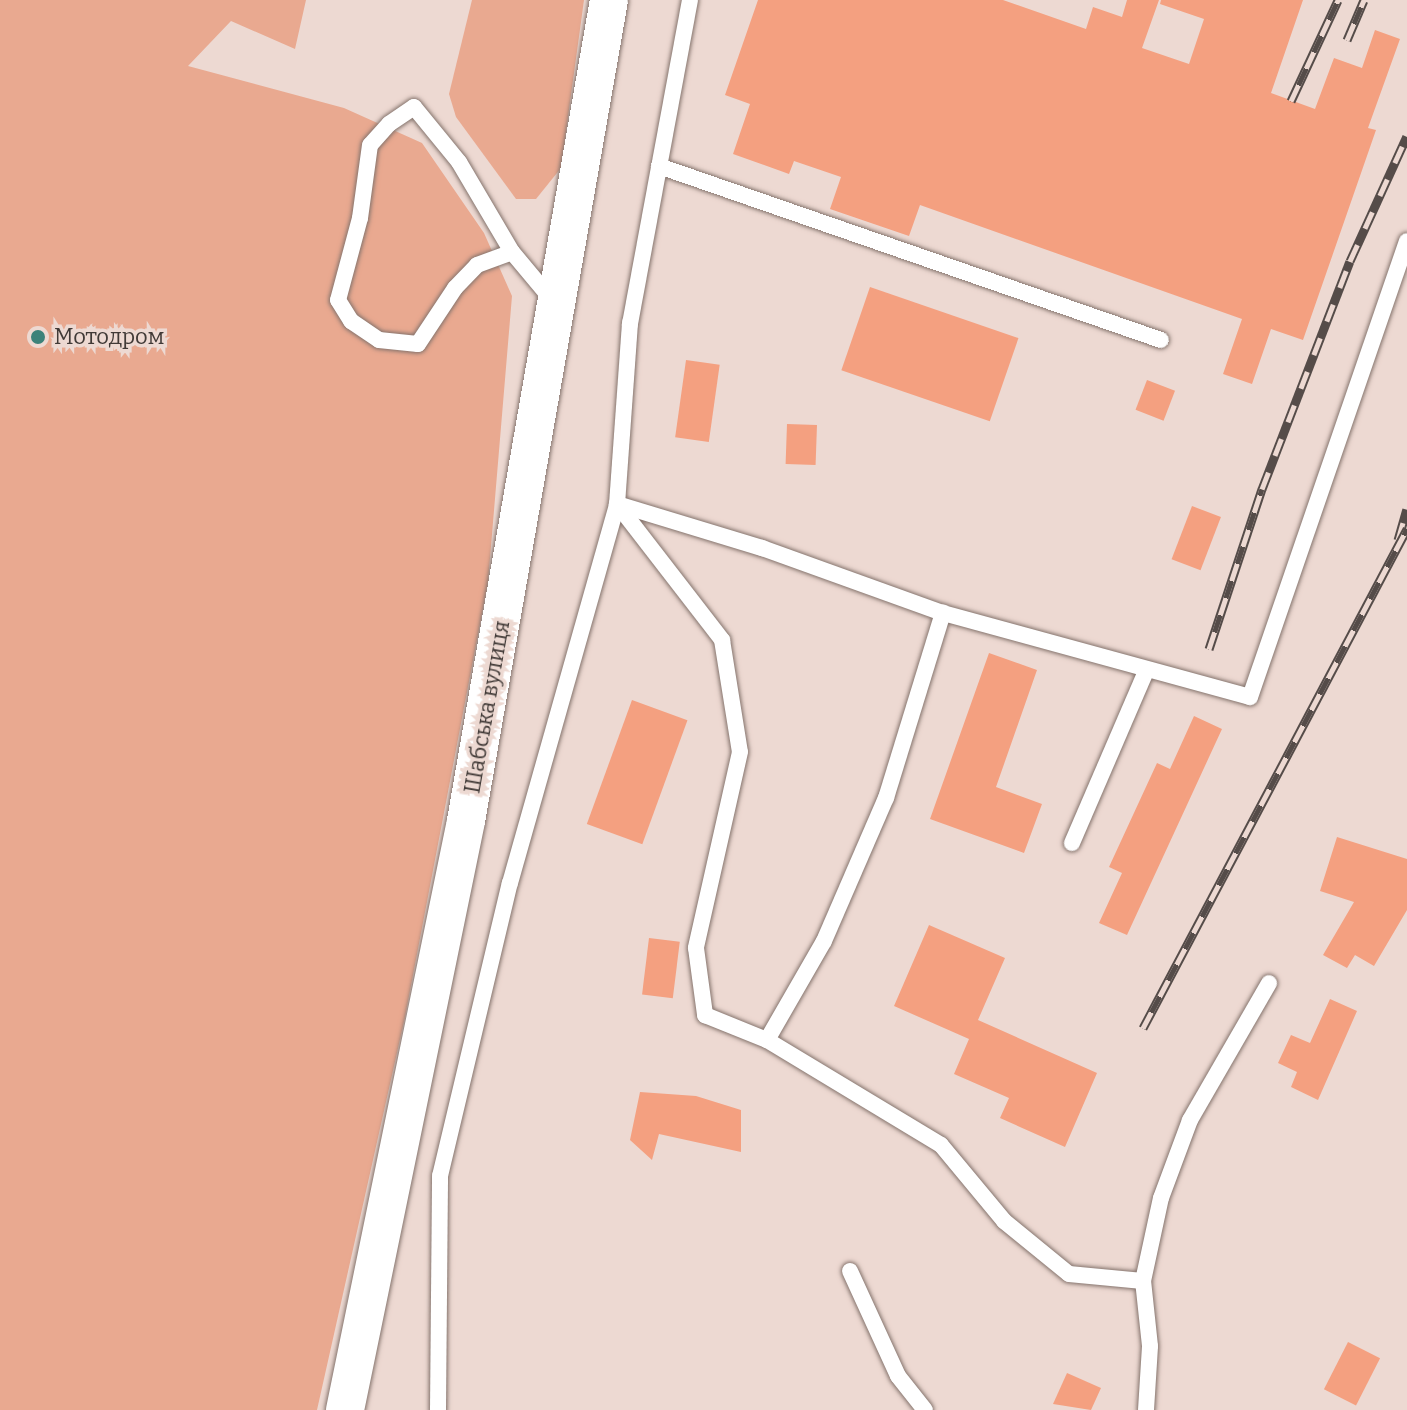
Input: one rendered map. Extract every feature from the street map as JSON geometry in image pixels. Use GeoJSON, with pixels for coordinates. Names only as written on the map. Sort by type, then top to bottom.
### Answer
{"type":"FeatureCollection","features":[{"type":"Feature","properties":{"kind":"street","name":"Шабська вулиця"},"geometry":{"type":"LineString","coordinates":[[345,1410],[463,837],[559,308],[609,0]]}},
{"type":"Feature","properties":{"kind":"lane"},"geometry":{"type":"LineString","coordinates":[[438,1410],[440,1176],[510,883],[617,504],[630,323],[690,0]]}},
{"type":"Feature","properties":{"kind":"lane"},"geometry":{"type":"LineString","coordinates":[[512,252],[477,265],[455,288],[418,344],[379,340],[351,321],[338,300],[360,218],[370,145],[389,124],[414,107],[459,162],[512,252],[559,308]]}},
{"type":"Feature","properties":{"kind":"lane"},"geometry":{"type":"LineString","coordinates":[[659,166],[1161,340]]}},
{"type":"Feature","properties":{"kind":"lane"},"geometry":{"type":"LineString","coordinates":[[617,504],[762,548],[943,613],[1250,697],[1407,241]]}},
{"type":"Feature","properties":{"kind":"lane"},"geometry":{"type":"LineString","coordinates":[[617,504],[722,640],[740,752],[696,948],[705,1015],[767,1040],[941,1145],[1004,1221],[1069,1274],[1143,1281]]}},
{"type":"Feature","properties":{"kind":"lane"},"geometry":{"type":"LineString","coordinates":[[767,1040],[824,941],[886,798],[943,613]]}},
{"type":"Feature","properties":{"kind":"lane"},"geometry":{"type":"LineString","coordinates":[[1072,843],[1147,669]]}},
{"type":"Feature","properties":{"kind":"lane"},"geometry":{"type":"LineString","coordinates":[[1146,1410],[1150,1346],[1143,1281],[1161,1198],[1190,1120],[1269,983]]}},
{"type":"Feature","properties":{"kind":"lane"},"geometry":{"type":"LineString","coordinates":[[850,1271],[898,1376],[925,1410]]}},
{"type":"Feature","properties":{"kind":"shaded area"},"geometry":{"type":"Polygon","coordinates":[[[0,0],[306,0],[295,49],[231,21],[188,66],[344,108],[422,143],[484,233],[512,296],[488,582],[405,1017],[317,1410],[0,1410],[0,0]]]}},
{"type":"Feature","properties":{"kind":"shaded area"},"geometry":{"type":"Polygon","coordinates":[[[472,0],[584,0],[561,168],[536,199],[516,199],[456,117],[449,94],[472,0]]]}},
{"type":"Feature","properties":{"kind":"building"},"geometry":{"type":"Polygon","coordinates":[[[758,0],[1003,0],[1086,29],[1093,7],[1122,17],[1127,0],[1159,0],[1142,48],[1189,64],[1204,19],[1160,4],[1161,0],[1303,0],[1271,93],[1315,109],[1334,58],[1362,68],[1375,30],[1400,39],[1368,128],[1376,130],[1303,340],[1271,329],[1252,384],[1223,374],[1242,319],[920,205],[909,236],[830,209],[841,177],[794,161],[789,174],[733,154],[750,104],[725,95],[758,0]]]}},
{"type":"Feature","properties":{"kind":"building"},"geometry":{"type":"Polygon","coordinates":[[[870,287],[1018,338],[990,421],[841,370],[870,287]]]}},
{"type":"Feature","properties":{"kind":"building"},"geometry":{"type":"Polygon","coordinates":[[[686,360],[720,365],[709,442],[675,437],[686,360]]]}},
{"type":"Feature","properties":{"kind":"building"},"geometry":{"type":"Polygon","coordinates":[[[1147,380],[1175,391],[1164,421],[1136,410],[1147,380]]]}},
{"type":"Feature","properties":{"kind":"building"},"geometry":{"type":"Polygon","coordinates":[[[787,424],[817,425],[816,465],[786,464],[787,424]]]}},
{"type":"Feature","properties":{"kind":"building"},"geometry":{"type":"Polygon","coordinates":[[[1192,506],[1221,517],[1201,570],[1172,559],[1192,506]]]}},
{"type":"Feature","properties":{"kind":"building"},"geometry":{"type":"Polygon","coordinates":[[[989,653],[1037,670],[996,787],[1042,804],[1024,853],[930,819],[989,653]]]}},
{"type":"Feature","properties":{"kind":"building"},"geometry":{"type":"Polygon","coordinates":[[[632,700],[687,720],[642,844],[587,824],[632,700]]]}},
{"type":"Feature","properties":{"kind":"building"},"geometry":{"type":"Polygon","coordinates":[[[1194,716],[1222,729],[1127,935],[1099,923],[1122,873],[1109,867],[1157,763],[1170,769],[1194,716]]]}},
{"type":"Feature","properties":{"kind":"building"},"geometry":{"type":"Polygon","coordinates":[[[1337,837],[1407,859],[1407,910],[1374,966],[1355,955],[1347,968],[1323,955],[1354,902],[1320,891],[1337,837]]]}},
{"type":"Feature","properties":{"kind":"building"},"geometry":{"type":"Polygon","coordinates":[[[929,925],[1005,958],[978,1020],[1097,1073],[1065,1147],[1000,1118],[1009,1098],[954,1074],[969,1039],[894,1006],[929,925]]]}},
{"type":"Feature","properties":{"kind":"building"},"geometry":{"type":"Polygon","coordinates":[[[649,938],[680,942],[673,998],[642,995],[649,938]]]}},
{"type":"Feature","properties":{"kind":"building"},"geometry":{"type":"Polygon","coordinates":[[[1330,999],[1357,1011],[1318,1100],[1291,1087],[1297,1072],[1278,1063],[1291,1035],[1310,1043],[1330,999]]]}},
{"type":"Feature","properties":{"kind":"building"},"geometry":{"type":"Polygon","coordinates":[[[640,1092],[696,1096],[741,1110],[741,1152],[659,1134],[652,1160],[630,1140],[640,1092]]]}},
{"type":"Feature","properties":{"kind":"building"},"geometry":{"type":"Polygon","coordinates":[[[1348,1342],[1380,1358],[1356,1406],[1324,1389],[1348,1342]]]}},
{"type":"Feature","properties":{"kind":"building"},"geometry":{"type":"Polygon","coordinates":[[[1067,1373],[1101,1388],[1091,1410],[1053,1404],[1067,1373]]]}},
{"type":"Feature","properties":{"kind":"railway"},"geometry":{"type":"LineString","coordinates":[[1291,101],[1338,0]]}},
{"type":"Feature","properties":{"kind":"railway"},"geometry":{"type":"LineString","coordinates":[[1347,40],[1364,0]]}},
{"type":"Feature","properties":{"kind":"railway"},"geometry":{"type":"LineString","coordinates":[[1209,649],[1262,489],[1350,261],[1407,136]]}},
{"type":"Feature","properties":{"kind":"railway"},"geometry":{"type":"LineString","coordinates":[[1398,540],[1407,509]]}},
{"type":"Feature","properties":{"kind":"railway"},"geometry":{"type":"LineString","coordinates":[[1143,1028],[1407,529]]}},
{"type":"Feature","properties":{"kind":"place","name":"Мотодром"},"geometry":{"type":"Point","coordinates":[38,337]}}]}
